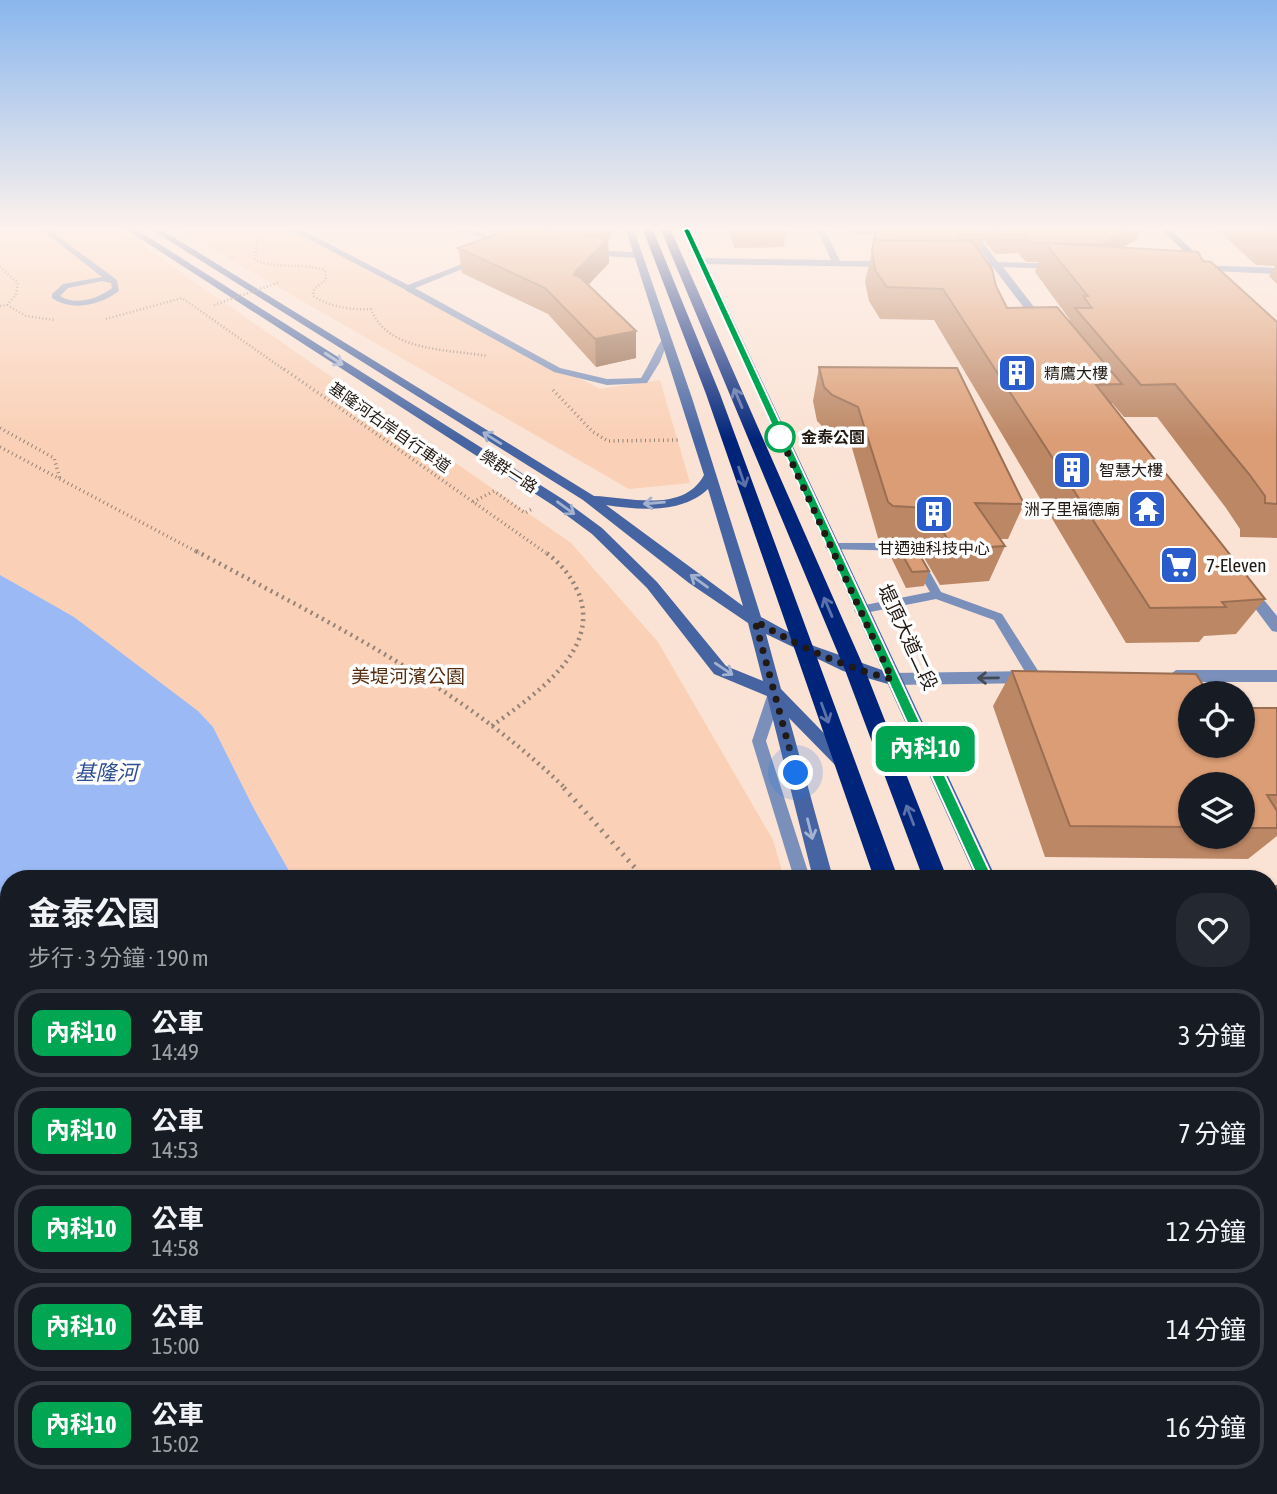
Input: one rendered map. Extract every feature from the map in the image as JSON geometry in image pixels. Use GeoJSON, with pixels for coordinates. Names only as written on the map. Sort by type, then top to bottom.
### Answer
{"type":"FeatureCollection","features":[{"type":"Feature","properties":{"kind":"highway"},"geometry":{"type":"LineString","coordinates":[[676,300],[713,394],[883,870]]}},
{"type":"Feature","properties":{"kind":"highway"},"geometry":{"type":"LineString","coordinates":[[696,300],[855,670],[932,870]]}},
{"type":"Feature","properties":{"kind":"main road","name":"樂群一路"},"geometry":{"type":"LineString","coordinates":[[240,300],[559,503],[597,531],[652,585],[720,670],[775,694],[843,762]]}},
{"type":"Feature","properties":{"kind":"main road","name":"樂群一路"},"geometry":{"type":"LineString","coordinates":[[269,300],[588,497],[649,545],[755,621],[803,648],[855,670],[892,679]]}},
{"type":"Feature","properties":{"kind":"main road"},"geometry":{"type":"LineString","coordinates":[[652,300],[755,621],[821,870]]}},
{"type":"Feature","properties":{"kind":"main road","name":"堤頂大道二段"},"geometry":{"type":"LineString","coordinates":[[717,300],[982,870]]}},
{"type":"Feature","properties":{"kind":"main road"},"geometry":{"type":"LineString","coordinates":[[588,497],[618,504],[650,505],[671,502],[702,488],[710,475]]}},
{"type":"Feature","properties":{"kind":"street"},"geometry":{"type":"LineString","coordinates":[[1023,300],[1055,341]]}},
{"type":"Feature","properties":{"kind":"street"},"geometry":{"type":"LineString","coordinates":[[1234,572],[1277,627]]}},
{"type":"Feature","properties":{"kind":"street"},"geometry":{"type":"LineString","coordinates":[[1157,677],[1277,676]]}},
{"type":"Feature","properties":{"kind":"street"},"geometry":{"type":"LineString","coordinates":[[892,679],[1042,677]]}},
{"type":"Feature","properties":{"kind":"lane"},"geometry":{"type":"LineString","coordinates":[[62,300],[69,303],[94,300]]}},
{"type":"Feature","properties":{"kind":"lane"},"geometry":{"type":"LineString","coordinates":[[429,300],[557,370],[607,382],[644,380],[656,362],[665,338]]}},
{"type":"Feature","properties":{"kind":"lane"},"geometry":{"type":"LineString","coordinates":[[831,547],[910,547],[937,595]]}},
{"type":"Feature","properties":{"kind":"lane"},"geometry":{"type":"LineString","coordinates":[[860,610],[937,595],[998,617],[1042,677]]}},
{"type":"Feature","properties":{"kind":"lane"},"geometry":{"type":"LineString","coordinates":[[775,694],[759,741],[799,870]]}},
{"type":"Feature","properties":{"kind":"path"},"geometry":{"type":"LineString","coordinates":[[7,305],[12,300]]}},
{"type":"Feature","properties":{"kind":"path"},"geometry":{"type":"LineString","coordinates":[[98,320],[118,317],[176,300]]}},
{"type":"Feature","properties":{"kind":"path","name":"基隆河右岸自行車道"},"geometry":{"type":"LineString","coordinates":[[184,300],[556,560],[574,581],[583,606],[583,632],[571,657],[549,682],[492,726]]}},
{"type":"Feature","properties":{"kind":"path"},"geometry":{"type":"LineString","coordinates":[[214,305],[229,300]]}},
{"type":"Feature","properties":{"kind":"path"},"geometry":{"type":"LineString","coordinates":[[321,300],[340,308],[371,310],[377,326],[404,342],[489,356]]}},
{"type":"Feature","properties":{"kind":"path"},"geometry":{"type":"LineString","coordinates":[[0,306],[7,305],[26,316],[59,320]]}},
{"type":"Feature","properties":{"kind":"path"},"geometry":{"type":"LineString","coordinates":[[548,385],[593,432],[608,441],[682,440]]}},
{"type":"Feature","properties":{"kind":"path"},"geometry":{"type":"LineString","coordinates":[[0,428],[54,458],[60,480]]}},
{"type":"Feature","properties":{"kind":"path"},"geometry":{"type":"LineString","coordinates":[[0,447],[379,649],[429,680],[492,726],[569,792],[638,870]]}},
{"type":"Feature","properties":{"kind":"path"},"geometry":{"type":"LineString","coordinates":[[473,502],[494,491],[525,513],[530,510]]}},
{"type":"Feature","properties":{"kind":"green space","name":"美堤河濱公園"},"geometry":{"type":"Polygon","coordinates":[[[0,300],[220,300],[571,543],[658,642],[773,840],[782,870],[281,870],[0,582],[0,300]]]}},
{"type":"Feature","properties":{"kind":"green space"},"geometry":{"type":"Polygon","coordinates":[[[300,300],[431,300],[600,389],[660,380],[690,483],[629,489],[300,300]]]}},
{"type":"Feature","properties":{"kind":"water","name":"基隆河"},"geometry":{"type":"Polygon","coordinates":[[[0,575],[74,617],[198,711],[213,727],[288,870],[0,870],[0,575]]]}},
{"type":"Feature","properties":{"kind":"building"},"geometry":{"type":"Polygon","coordinates":[[[556,300],[604,300],[636,331],[595,339],[556,300]]]}},
{"type":"Feature","properties":{"kind":"building"},"geometry":{"type":"Polygon","coordinates":[[[950,300],[1003,300],[1007,308],[1057,307],[1122,384],[1096,385],[1265,599],[1222,602],[1226,607],[1150,608],[950,300]]]}},
{"type":"Feature","properties":{"kind":"building"},"geometry":{"type":"Polygon","coordinates":[[[1086,300],[1252,300],[1277,322],[1277,504],[1265,503],[1265,496],[1249,474],[1175,384],[1141,385],[1075,308],[1092,308],[1086,300]]]}},
{"type":"Feature","properties":{"kind":"building"},"geometry":{"type":"Polygon","coordinates":[[[819,367],[957,368],[1024,504],[975,503],[1005,546],[954,549],[928,508],[893,506],[888,502],[858,407],[832,395],[824,387],[819,367]]]}},
{"type":"Feature","properties":{"kind":"building"},"geometry":{"type":"Polygon","coordinates":[[[893,538],[910,538],[929,571],[912,572],[893,538]]]}},
{"type":"Feature","properties":{"kind":"building"},"geometry":{"type":"Polygon","coordinates":[[[1012,671],[1196,674],[1200,681],[1178,681],[1178,758],[1255,758],[1255,708],[1277,708],[1277,795],[1267,795],[1277,811],[1277,828],[1255,828],[1255,772],[1178,772],[1178,827],[1070,826],[1012,671]]]}},
{"type":"Feature","properties":{"kind":"bus line","name":"內科10"},"geometry":{"type":"LineString","coordinates":[[717,300],[981,870]]}},
{"type":"Feature","properties":{"kind":"place","name":"精鷹大樓"},"geometry":{"type":"Point","coordinates":[1017,373]}},
{"type":"Feature","properties":{"kind":"place","name":"金泰公園"},"geometry":{"type":"Point","coordinates":[780,437]}},
{"type":"Feature","properties":{"kind":"place","name":"智慧大樓"},"geometry":{"type":"Point","coordinates":[1072,470]}},
{"type":"Feature","properties":{"kind":"place","name":"洲子里福德廟"},"geometry":{"type":"Point","coordinates":[1147,509]}},
{"type":"Feature","properties":{"kind":"place","name":"甘迺迪科技中心"},"geometry":{"type":"Point","coordinates":[934,514]}},
{"type":"Feature","properties":{"kind":"place","name":"7-Eleven"},"geometry":{"type":"Point","coordinates":[1179,565]}},
{"type":"Feature","properties":{"kind":"route"},"geometry":{"type":"LineString","coordinates":[[780,437],[776,428],[892,679],[837,663],[803,648],[755,621],[796,773]]}}]}
